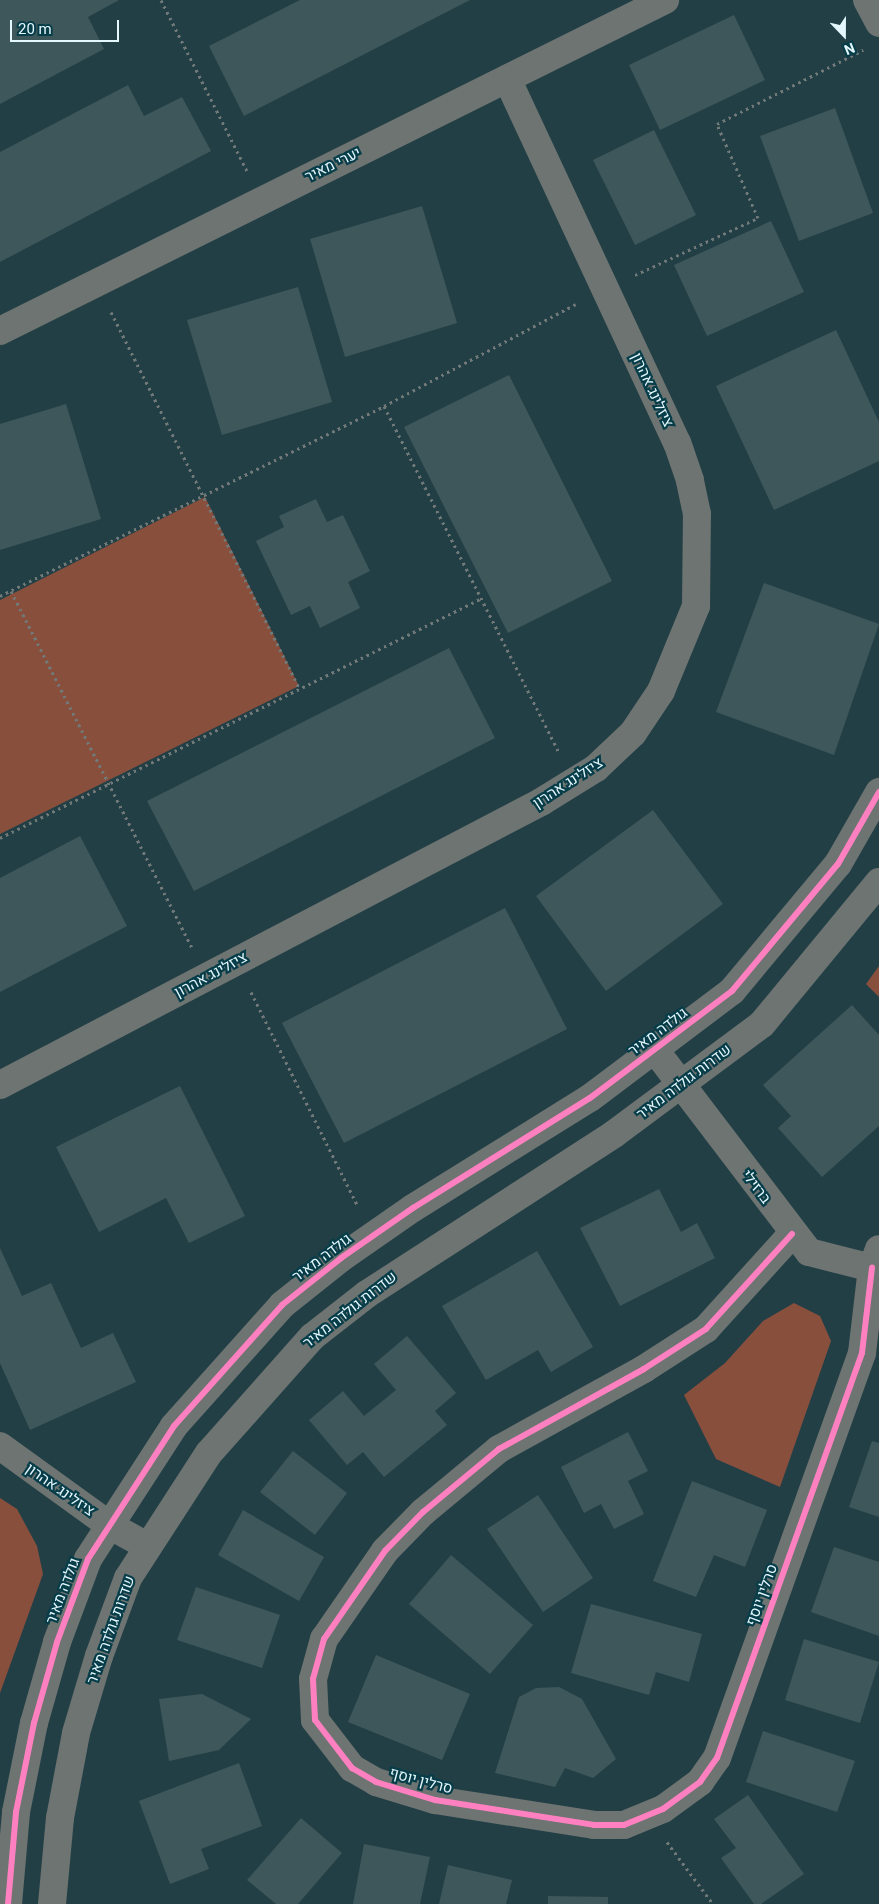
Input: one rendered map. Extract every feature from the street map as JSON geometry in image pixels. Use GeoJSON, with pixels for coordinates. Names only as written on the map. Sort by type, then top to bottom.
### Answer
{"type":"FeatureCollection","features":[{"type":"Feature","properties":{"kind":"street","name":"יערי מאיר"},"geometry":{"type":"LineString","coordinates":[[0,331],[665,0]]}},
{"type":"Feature","properties":{"kind":"street"},"geometry":{"type":"LineString","coordinates":[[867,0],[875,34]]}},
{"type":"Feature","properties":{"kind":"street","name":"ציזלינג אהרון"},"geometry":{"type":"LineString","coordinates":[[0,1085],[574,782],[596,768],[633,733],[661,691],[696,606],[699,563],[697,514],[677,442],[507,78]]}},
{"type":"Feature","properties":{"kind":"street","name":"גולדה מאיר"},"geometry":{"type":"LineString","coordinates":[[8,1904],[16,1812],[34,1723],[88,1559],[174,1426],[229,1361],[282,1304],[373,1236],[590,1098],[732,991],[782,935],[838,864],[879,792]]}},
{"type":"Feature","properties":{"kind":"street","name":"שדרות גולדה מאיר"},"geometry":{"type":"LineString","coordinates":[[52,1904],[60,1818],[76,1733],[128,1578],[209,1453],[312,1337],[437,1245],[614,1134],[762,1024],[879,882]]}},
{"type":"Feature","properties":{"kind":"street","name":"ברזילי"},"geometry":{"type":"LineString","coordinates":[[655,1050],[792,1234],[809,1252],[875,1259]]}},
{"type":"Feature","properties":{"kind":"street","name":"סרלין יוסף"},"geometry":{"type":"LineString","coordinates":[[792,1234],[706,1329],[644,1369],[499,1449],[423,1512],[385,1552],[324,1639],[313,1679],[315,1720],[352,1768],[376,1782],[434,1800],[594,1825],[624,1825],[648,1816],[700,1782],[717,1758],[862,1353],[875,1259]]}},
{"type":"Feature","properties":{"kind":"street","name":"ציזלינג אהרון"},"geometry":{"type":"LineString","coordinates":[[0,1446],[109,1525],[148,1546]]}},
{"type":"Feature","properties":{"kind":"path"},"geometry":{"type":"LineString","coordinates":[[161,0],[262,200]]}},
{"type":"Feature","properties":{"kind":"path"},"geometry":{"type":"LineString","coordinates":[[0,596],[384,406],[605,289],[758,218],[717,124],[875,34]]}},
{"type":"Feature","properties":{"kind":"path"},"geometry":{"type":"LineString","coordinates":[[96,283],[300,689]]}},
{"type":"Feature","properties":{"kind":"path"},"geometry":{"type":"LineString","coordinates":[[384,406],[574,782]]}},
{"type":"Feature","properties":{"kind":"path"},"geometry":{"type":"LineString","coordinates":[[11,590],[206,977]]}},
{"type":"Feature","properties":{"kind":"path"},"geometry":{"type":"LineString","coordinates":[[0,838],[480,599]]}},
{"type":"Feature","properties":{"kind":"path"},"geometry":{"type":"LineString","coordinates":[[236,962],[373,1236]]}},
{"type":"Feature","properties":{"kind":"path"},"geometry":{"type":"LineString","coordinates":[[648,1816],[714,1904]]}},
{"type":"Feature","properties":{"kind":"shaded area"},"geometry":{"type":"Polygon","coordinates":[[[205,497],[299,686],[0,834],[0,600],[205,497]]]}},
{"type":"Feature","properties":{"kind":"shaded area"},"geometry":{"type":"Polygon","coordinates":[[[879,966],[879,997],[866,984],[879,966]]]}},
{"type":"Feature","properties":{"kind":"shaded area"},"geometry":{"type":"Polygon","coordinates":[[[794,1303],[820,1316],[831,1341],[780,1487],[716,1459],[684,1395],[725,1363],[763,1321],[794,1303]]]}},
{"type":"Feature","properties":{"kind":"shaded area"},"geometry":{"type":"Polygon","coordinates":[[[0,1498],[17,1509],[37,1546],[43,1574],[0,1693],[0,1498]]]}},
{"type":"Feature","properties":{"kind":"building"},"geometry":{"type":"Polygon","coordinates":[[[0,0],[119,0],[88,17],[104,49],[0,104],[0,0]]]}},
{"type":"Feature","properties":{"kind":"building"},"geometry":{"type":"Polygon","coordinates":[[[300,0],[470,0],[244,116],[209,46],[300,0]]]}},
{"type":"Feature","properties":{"kind":"building"},"geometry":{"type":"Polygon","coordinates":[[[734,15],[765,80],[660,130],[629,65],[734,15]]]}},
{"type":"Feature","properties":{"kind":"building"},"geometry":{"type":"Polygon","coordinates":[[[128,85],[144,116],[182,97],[211,151],[0,262],[0,152],[128,85]]]}},
{"type":"Feature","properties":{"kind":"building"},"geometry":{"type":"Polygon","coordinates":[[[835,108],[873,213],[799,241],[760,136],[835,108]]]}},
{"type":"Feature","properties":{"kind":"building"},"geometry":{"type":"Polygon","coordinates":[[[654,130],[696,215],[635,245],[593,160],[654,130]]]}},
{"type":"Feature","properties":{"kind":"building"},"geometry":{"type":"Polygon","coordinates":[[[422,206],[457,323],[345,357],[310,239],[422,206]]]}},
{"type":"Feature","properties":{"kind":"building"},"geometry":{"type":"Polygon","coordinates":[[[771,221],[804,292],[707,336],[674,265],[771,221]]]}},
{"type":"Feature","properties":{"kind":"building"},"geometry":{"type":"Polygon","coordinates":[[[298,287],[332,402],[222,435],[187,320],[298,287]]]}},
{"type":"Feature","properties":{"kind":"building"},"geometry":{"type":"Polygon","coordinates":[[[836,330],[879,422],[879,461],[774,510],[716,386],[836,330]]]}},
{"type":"Feature","properties":{"kind":"building"},"geometry":{"type":"Polygon","coordinates":[[[509,375],[612,581],[508,633],[404,427],[509,375]]]}},
{"type":"Feature","properties":{"kind":"building"},"geometry":{"type":"Polygon","coordinates":[[[66,404],[101,519],[0,550],[0,424],[66,404]]]}},
{"type":"Feature","properties":{"kind":"building"},"geometry":{"type":"Polygon","coordinates":[[[316,499],[327,522],[343,515],[370,571],[348,582],[360,608],[320,628],[310,606],[291,615],[256,541],[284,527],[279,516],[316,499]]]}},
{"type":"Feature","properties":{"kind":"building"},"geometry":{"type":"Polygon","coordinates":[[[764,583],[879,624],[834,755],[716,712],[764,583]]]}},
{"type":"Feature","properties":{"kind":"building"},"geometry":{"type":"Polygon","coordinates":[[[449,648],[495,738],[194,891],[147,801],[449,648]]]}},
{"type":"Feature","properties":{"kind":"building"},"geometry":{"type":"Polygon","coordinates":[[[653,810],[723,904],[606,991],[536,896],[653,810]]]}},
{"type":"Feature","properties":{"kind":"building"},"geometry":{"type":"Polygon","coordinates":[[[80,836],[127,926],[0,992],[0,878],[80,836]]]}},
{"type":"Feature","properties":{"kind":"building"},"geometry":{"type":"Polygon","coordinates":[[[505,908],[567,1029],[344,1143],[282,1023],[505,908]]]}},
{"type":"Feature","properties":{"kind":"building"},"geometry":{"type":"Polygon","coordinates":[[[852,1005],[879,1035],[879,1126],[822,1177],[778,1128],[791,1116],[763,1085],[852,1005]]]}},
{"type":"Feature","properties":{"kind":"building"},"geometry":{"type":"Polygon","coordinates":[[[180,1086],[245,1216],[189,1243],[166,1198],[99,1232],[56,1147],[180,1086]]]}},
{"type":"Feature","properties":{"kind":"building"},"geometry":{"type":"Polygon","coordinates":[[[659,1189],[681,1232],[697,1223],[715,1258],[620,1306],[580,1228],[659,1189]]]}},
{"type":"Feature","properties":{"kind":"building"},"geometry":{"type":"Polygon","coordinates":[[[0,1248],[22,1296],[51,1283],[81,1348],[113,1333],[136,1382],[30,1430],[0,1363],[0,1248]]]}},
{"type":"Feature","properties":{"kind":"building"},"geometry":{"type":"Polygon","coordinates":[[[537,1251],[593,1347],[551,1372],[538,1350],[486,1380],[442,1306],[537,1251]]]}},
{"type":"Feature","properties":{"kind":"building"},"geometry":{"type":"Polygon","coordinates":[[[407,1336],[456,1393],[435,1411],[447,1425],[384,1477],[363,1452],[347,1465],[309,1420],[343,1391],[364,1416],[396,1390],[374,1364],[407,1336]]]}},
{"type":"Feature","properties":{"kind":"building"},"geometry":{"type":"Polygon","coordinates":[[[628,1432],[648,1471],[628,1481],[644,1514],[614,1529],[601,1504],[584,1513],[561,1467],[628,1432]]]}},
{"type":"Feature","properties":{"kind":"building"},"geometry":{"type":"Polygon","coordinates":[[[872,1441],[879,1443],[879,1517],[849,1507],[872,1441]]]}},
{"type":"Feature","properties":{"kind":"building"},"geometry":{"type":"Polygon","coordinates":[[[293,1451],[347,1493],[315,1535],[260,1492],[293,1451]]]}},
{"type":"Feature","properties":{"kind":"building"},"geometry":{"type":"Polygon","coordinates":[[[692,1481],[767,1510],[745,1567],[714,1555],[696,1597],[653,1581],[692,1481]]]}},
{"type":"Feature","properties":{"kind":"building"},"geometry":{"type":"Polygon","coordinates":[[[538,1495],[593,1578],[543,1612],[487,1529],[538,1495]]]}},
{"type":"Feature","properties":{"kind":"building"},"geometry":{"type":"Polygon","coordinates":[[[243,1510],[324,1557],[299,1601],[218,1555],[243,1510]]]}},
{"type":"Feature","properties":{"kind":"building"},"geometry":{"type":"Polygon","coordinates":[[[834,1547],[879,1562],[879,1636],[811,1612],[834,1547]]]}},
{"type":"Feature","properties":{"kind":"building"},"geometry":{"type":"Polygon","coordinates":[[[451,1555],[533,1625],[490,1674],[409,1604],[451,1555]]]}},
{"type":"Feature","properties":{"kind":"building"},"geometry":{"type":"Polygon","coordinates":[[[196,1587],[280,1615],[262,1668],[177,1640],[196,1587]]]}},
{"type":"Feature","properties":{"kind":"building"},"geometry":{"type":"Polygon","coordinates":[[[591,1604],[702,1634],[689,1682],[656,1672],[649,1695],[571,1673],[591,1604]]]}},
{"type":"Feature","properties":{"kind":"building"},"geometry":{"type":"Polygon","coordinates":[[[804,1639],[879,1662],[860,1723],[785,1700],[804,1639]]]}},
{"type":"Feature","properties":{"kind":"building"},"geometry":{"type":"Polygon","coordinates":[[[376,1655],[470,1694],[442,1760],[348,1722],[376,1655]]]}},
{"type":"Feature","properties":{"kind":"building"},"geometry":{"type":"Polygon","coordinates":[[[559,1687],[582,1699],[616,1759],[593,1778],[565,1768],[555,1787],[495,1773],[519,1697],[536,1688],[559,1687]]]}},
{"type":"Feature","properties":{"kind":"building"},"geometry":{"type":"Polygon","coordinates":[[[202,1694],[251,1719],[219,1750],[169,1761],[159,1699],[202,1694]]]}},
{"type":"Feature","properties":{"kind":"building"},"geometry":{"type":"Polygon","coordinates":[[[763,1731],[855,1761],[837,1812],[746,1782],[763,1731]]]}},
{"type":"Feature","properties":{"kind":"building"},"geometry":{"type":"Polygon","coordinates":[[[239,1763],[262,1826],[201,1849],[209,1869],[170,1884],[139,1801],[239,1763]]]}},
{"type":"Feature","properties":{"kind":"building"},"geometry":{"type":"Polygon","coordinates":[[[748,1795],[804,1874],[761,1904],[754,1904],[721,1858],[736,1848],[714,1819],[748,1795]]]}},
{"type":"Feature","properties":{"kind":"building"},"geometry":{"type":"Polygon","coordinates":[[[301,1818],[342,1853],[298,1904],[276,1904],[247,1880],[301,1818]]]}},
{"type":"Feature","properties":{"kind":"building"},"geometry":{"type":"Polygon","coordinates":[[[364,1844],[430,1857],[420,1904],[353,1904],[364,1844]]]}},
{"type":"Feature","properties":{"kind":"building"},"geometry":{"type":"Polygon","coordinates":[[[448,1865],[512,1880],[506,1904],[439,1904],[448,1865]]]}},
{"type":"Feature","properties":{"kind":"building"},"geometry":{"type":"Polygon","coordinates":[[[548,1896],[608,1897],[608,1904],[548,1904],[548,1896]]]}},
{"type":"Feature","properties":{"kind":"cycle path"},"geometry":{"type":"LineString","coordinates":[[8,1904],[16,1812],[34,1723],[57,1642],[88,1559],[174,1426],[282,1305],[341,1258],[413,1208],[590,1098],[732,991],[838,864],[879,792]]}},
{"type":"Feature","properties":{"kind":"cycle path"},"geometry":{"type":"LineString","coordinates":[[792,1234],[706,1329],[644,1369],[499,1449],[423,1512],[385,1551],[324,1639],[313,1679],[315,1720],[352,1768],[376,1782],[435,1800],[594,1825],[624,1825],[663,1809],[700,1782],[717,1758],[862,1353],[872,1268]]}}]}
